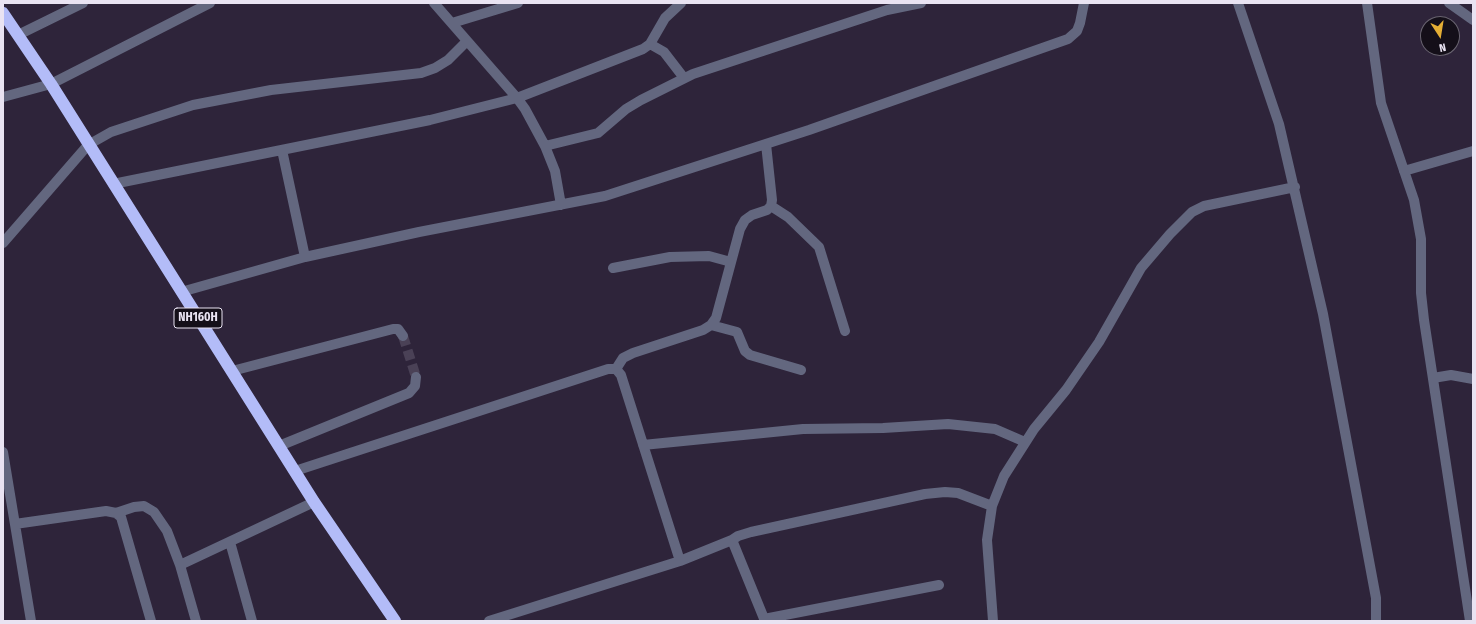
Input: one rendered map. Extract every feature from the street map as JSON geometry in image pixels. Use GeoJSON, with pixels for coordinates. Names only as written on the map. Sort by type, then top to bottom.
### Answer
{"type":"FeatureCollection","features":[{"type":"Feature","properties":{"kind":"highway","name":"NH160H"},"geometry":{"type":"LineString","coordinates":[[3,13],[51,84],[314,502],[395,621]]}},
{"type":"Feature","properties":{"kind":"street"},"geometry":{"type":"LineString","coordinates":[[18,35],[83,3]]}},
{"type":"Feature","properties":{"kind":"street"},"geometry":{"type":"LineString","coordinates":[[3,97],[51,84],[210,3]]}},
{"type":"Feature","properties":{"kind":"street"},"geometry":{"type":"LineString","coordinates":[[434,3],[518,98],[545,146],[555,171],[561,205]]}},
{"type":"Feature","properties":{"kind":"street"},"geometry":{"type":"LineString","coordinates":[[452,23],[518,3]]}},
{"type":"Feature","properties":{"kind":"street"},"geometry":{"type":"LineString","coordinates":[[113,184],[430,120],[518,98],[643,49],[650,44],[665,18],[681,3]]}},
{"type":"Feature","properties":{"kind":"street"},"geometry":{"type":"LineString","coordinates":[[545,146],[598,133],[626,109],[684,78],[881,12],[920,3]]}},
{"type":"Feature","properties":{"kind":"street"},"geometry":{"type":"LineString","coordinates":[[181,292],[305,257],[419,232],[605,196],[766,144],[1068,39],[1077,30],[1084,3]]}},
{"type":"Feature","properties":{"kind":"street"},"geometry":{"type":"LineString","coordinates":[[1238,3],[1279,124],[1295,187],[1323,314],[1356,490],[1376,598],[1376,621]]}},
{"type":"Feature","properties":{"kind":"street"},"geometry":{"type":"LineString","coordinates":[[1367,3],[1381,103],[1414,200],[1421,239],[1421,293],[1470,621]]}},
{"type":"Feature","properties":{"kind":"street"},"geometry":{"type":"LineString","coordinates":[[1449,3],[1473,20]]}},
{"type":"Feature","properties":{"kind":"street"},"geometry":{"type":"LineString","coordinates":[[3,243],[88,145],[118,129],[192,105],[271,90],[421,73],[435,68],[448,60],[467,41]]}},
{"type":"Feature","properties":{"kind":"street"},"geometry":{"type":"LineString","coordinates":[[650,44],[664,52],[684,78]]}},
{"type":"Feature","properties":{"kind":"street"},"geometry":{"type":"LineString","coordinates":[[616,369],[623,358],[632,353],[703,330],[711,325],[716,318],[740,229],[745,220],[752,214],[767,210],[771,206],[772,200],[766,144]]}},
{"type":"Feature","properties":{"kind":"street"},"geometry":{"type":"LineString","coordinates":[[282,150],[305,257]]}},
{"type":"Feature","properties":{"kind":"street"},"geometry":{"type":"LineString","coordinates":[[1404,171],[1473,151]]}},
{"type":"Feature","properties":{"kind":"street"},"geometry":{"type":"LineString","coordinates":[[993,621],[987,540],[992,506],[1004,476],[1034,429],[1066,390],[1099,342],[1141,268],[1170,234],[1192,212],[1204,206],[1295,187]]}},
{"type":"Feature","properties":{"kind":"street"},"geometry":{"type":"LineString","coordinates":[[771,206],[788,218],[819,246],[845,331]]}},
{"type":"Feature","properties":{"kind":"street"},"geometry":{"type":"LineString","coordinates":[[613,268],[670,257],[709,256],[731,262]]}},
{"type":"Feature","properties":{"kind":"street"},"geometry":{"type":"LineString","coordinates":[[711,325],[737,332],[745,351],[750,355],[801,370]]}},
{"type":"Feature","properties":{"kind":"street"},"geometry":{"type":"LineString","coordinates":[[232,371],[393,329],[398,329],[403,336]]}},
{"type":"Feature","properties":{"kind":"street"},"geometry":{"type":"LineString","coordinates":[[295,471],[608,369],[616,369],[621,374],[680,561]]}},
{"type":"Feature","properties":{"kind":"street"},"geometry":{"type":"LineString","coordinates":[[1433,378],[1451,375],[1473,379]]}},
{"type":"Feature","properties":{"kind":"street"},"geometry":{"type":"LineString","coordinates":[[279,446],[409,393],[415,386],[416,377]]}},
{"type":"Feature","properties":{"kind":"street"},"geometry":{"type":"LineString","coordinates":[[643,445],[803,429],[883,428],[948,424],[995,429],[1026,442]]}},
{"type":"Feature","properties":{"kind":"street"},"geometry":{"type":"LineString","coordinates":[[3,452],[31,621]]}},
{"type":"Feature","properties":{"kind":"street"},"geometry":{"type":"LineString","coordinates":[[489,621],[680,561],[751,532],[925,494],[945,492],[958,493],[992,506]]}},
{"type":"Feature","properties":{"kind":"street"},"geometry":{"type":"LineString","coordinates":[[180,565],[314,502]]}},
{"type":"Feature","properties":{"kind":"street"},"geometry":{"type":"LineString","coordinates":[[116,513],[134,507],[144,506],[154,512],[167,531],[180,565],[196,621]]}},
{"type":"Feature","properties":{"kind":"street"},"geometry":{"type":"LineString","coordinates":[[15,524],[106,511],[116,513],[122,517],[151,621]]}},
{"type":"Feature","properties":{"kind":"street"},"geometry":{"type":"LineString","coordinates":[[732,540],[765,620],[939,585]]}},
{"type":"Feature","properties":{"kind":"street"},"geometry":{"type":"LineString","coordinates":[[230,542],[252,621]]}},
{"type":"Feature","properties":{"kind":"tunnel"},"geometry":{"type":"LineString","coordinates":[[403,336],[416,377]]}}]}
